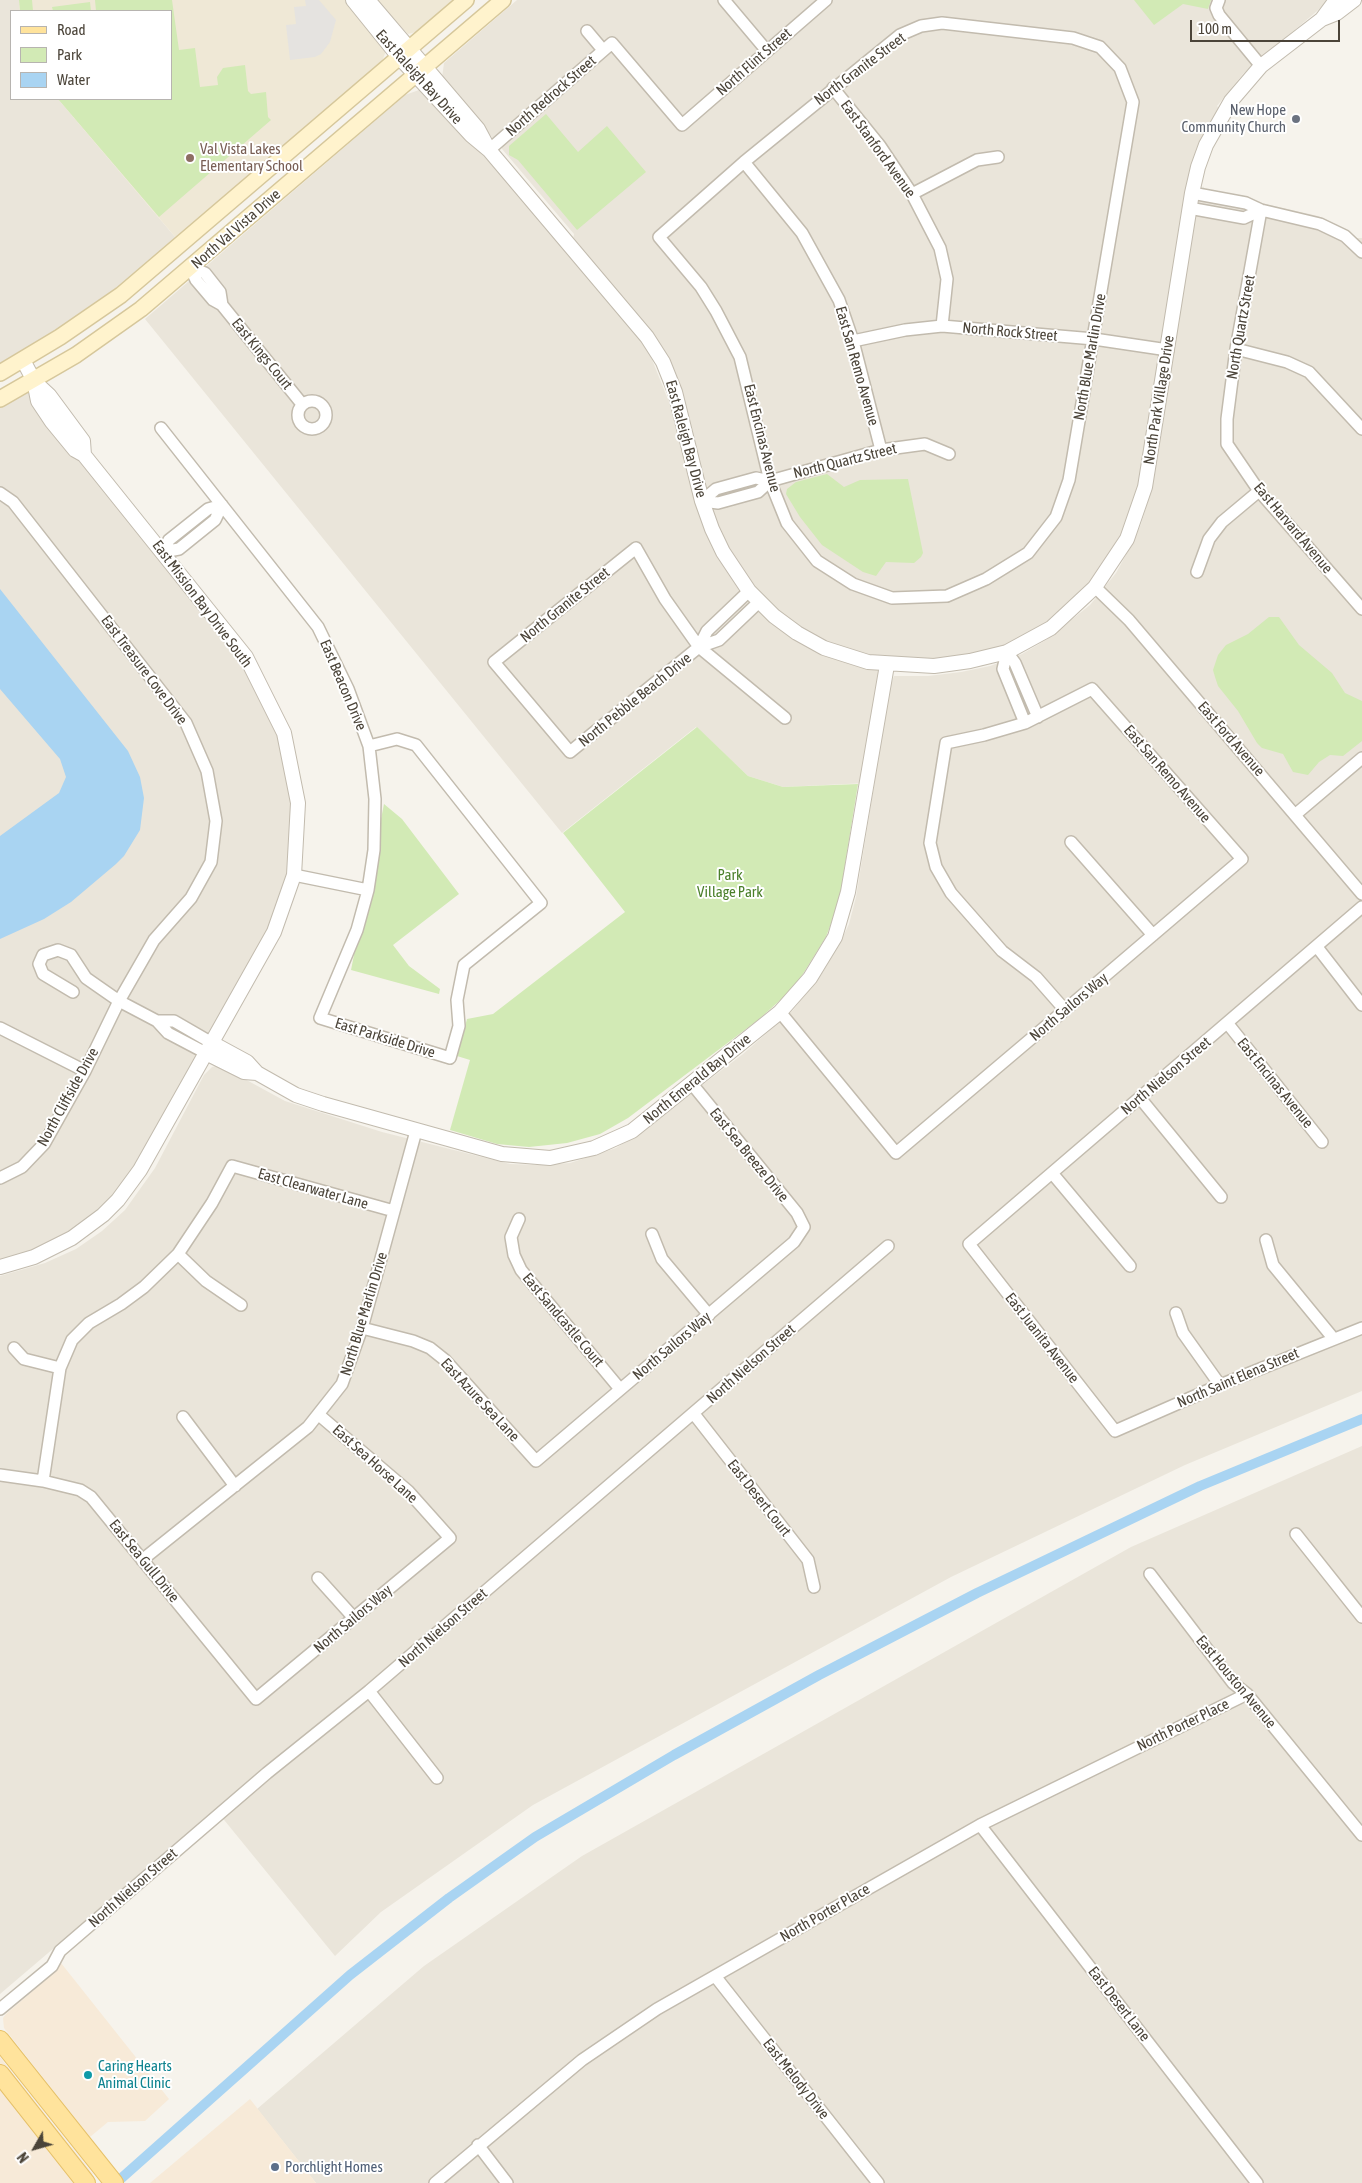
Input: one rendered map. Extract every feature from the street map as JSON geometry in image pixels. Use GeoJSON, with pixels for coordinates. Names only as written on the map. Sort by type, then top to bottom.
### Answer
{"type":"FeatureCollection","features":[{"type":"Feature","properties":{"kind":"main road","name":"North Val Vista Drive"},"geometry":{"type":"LineString","coordinates":[[0,373],[82,324],[121,295],[466,0]]}},
{"type":"Feature","properties":{"kind":"main road","name":"North Val Vista Drive"},"geometry":{"type":"LineString","coordinates":[[0,399],[34,381],[119,326],[502,0]]}},
{"type":"Feature","properties":{"kind":"main road"},"geometry":{"type":"LineString","coordinates":[[0,2040],[109,2177]]}},
{"type":"Feature","properties":{"kind":"main road"},"geometry":{"type":"LineString","coordinates":[[0,2074],[86,2183]]}},
{"type":"Feature","properties":{"kind":"street","name":"East Raleigh Bay Drive"},"geometry":{"type":"LineString","coordinates":[[353,0],[421,70],[471,135],[489,150],[627,310],[656,350],[675,392],[702,501],[723,552],[749,591],[797,633],[824,648],[868,662],[887,665]]}},
{"type":"Feature","properties":{"kind":"street","name":"East Raleigh Bay Drive"},"geometry":{"type":"LineString","coordinates":[[368,0],[404,53]]}},
{"type":"Feature","properties":{"kind":"street"},"geometry":{"type":"LineString","coordinates":[[724,0],[767,51]]}},
{"type":"Feature","properties":{"kind":"street","name":"North Flint Street"},"geometry":{"type":"LineString","coordinates":[[608,47],[682,125],[826,0]]}},
{"type":"Feature","properties":{"kind":"street","name":"North Park Village Drive"},"geometry":{"type":"LineString","coordinates":[[887,665],[934,666],[970,661],[1007,652],[1051,628],[1095,587],[1127,540],[1146,487],[1189,208],[1198,167],[1214,129],[1231,101],[1261,66],[1322,18],[1336,0]]}},
{"type":"Feature","properties":{"kind":"street","name":"North Park Village Drive"},"geometry":{"type":"LineString","coordinates":[[1322,18],[1337,13],[1354,0]]}},
{"type":"Feature","properties":{"kind":"street"},"geometry":{"type":"LineString","coordinates":[[1217,4],[1219,15],[1261,66]]}},
{"type":"Feature","properties":{"kind":"street","name":"North Granite Street"},"geometry":{"type":"LineString","coordinates":[[659,237],[744,162],[833,88],[900,35],[921,26],[942,23],[1073,38],[1100,47],[1120,68],[1133,102]]}},
{"type":"Feature","properties":{"kind":"street"},"geometry":{"type":"LineString","coordinates":[[587,31],[608,47]]}},
{"type":"Feature","properties":{"kind":"street","name":"North Redrock Street"},"geometry":{"type":"LineString","coordinates":[[489,150],[608,47]]}},
{"type":"Feature","properties":{"kind":"street","name":"East Stanford Avenue"},"geometry":{"type":"LineString","coordinates":[[833,88],[880,146],[912,194],[940,248],[947,279],[942,326]]}},
{"type":"Feature","properties":{"kind":"street","name":"North Blue Marlin Drive"},"geometry":{"type":"LineString","coordinates":[[986,579],[1028,553],[1056,517],[1069,480],[1133,102]]}},
{"type":"Feature","properties":{"kind":"street"},"geometry":{"type":"LineString","coordinates":[[912,194],[977,160],[998,157]]}},
{"type":"Feature","properties":{"kind":"street","name":"East San Remo Avenue"},"geometry":{"type":"LineString","coordinates":[[744,162],[802,233],[839,300],[854,341],[881,450]]}},
{"type":"Feature","properties":{"kind":"street"},"geometry":{"type":"LineString","coordinates":[[1192,193],[1246,203],[1261,210],[1320,224],[1345,236],[1361,249]]}},
{"type":"Feature","properties":{"kind":"street"},"geometry":{"type":"LineString","coordinates":[[1189,208],[1244,218],[1261,210]]}},
{"type":"Feature","properties":{"kind":"street","name":"North Quartz Street"},"geometry":{"type":"LineString","coordinates":[[1227,444],[1227,418],[1236,349],[1261,210]]}},
{"type":"Feature","properties":{"kind":"street","name":"East Encinas Avenue"},"geometry":{"type":"LineString","coordinates":[[659,237],[701,287],[716,310],[740,356],[770,481],[787,523],[817,561],[853,584],[892,598],[947,596],[986,579]]}},
{"type":"Feature","properties":{"kind":"street","name":"East Kings Court"},"geometry":{"type":"LineString","coordinates":[[190,267],[196,280],[213,300],[222,305],[302,404]]}},
{"type":"Feature","properties":{"kind":"street","name":"North Rock Street"},"geometry":{"type":"LineString","coordinates":[[854,341],[905,330],[942,326],[1094,339],[1168,350]]}},
{"type":"Feature","properties":{"kind":"street"},"geometry":{"type":"LineString","coordinates":[[1236,349],[1287,362],[1309,372],[1362,429]]}},
{"type":"Feature","properties":{"kind":"street","name":"East Mission Bay Drive South"},"geometry":{"type":"LineString","coordinates":[[0,1267],[34,1257],[72,1238],[103,1215],[118,1200],[140,1170],[274,932],[294,874],[298,803],[284,733],[246,657],[84,455],[83,441],[49,395],[34,381],[23,360]]}},
{"type":"Feature","properties":{"kind":"street","name":"East Beacon Drive"},"geometry":{"type":"LineString","coordinates":[[161,428],[318,626],[348,689],[369,746],[397,739],[416,745],[541,903],[464,965],[457,1000],[459,1026],[450,1058]]}},
{"type":"Feature","properties":{"kind":"street","name":"North Quartz Street"},"geometry":{"type":"LineString","coordinates":[[702,501],[716,489],[756,478],[770,481],[881,450],[925,444],[949,454]]}},
{"type":"Feature","properties":{"kind":"street","name":"East Harvard Avenue"},"geometry":{"type":"LineString","coordinates":[[1227,444],[1259,491],[1362,609]]}},
{"type":"Feature","properties":{"kind":"street"},"geometry":{"type":"LineString","coordinates":[[1197,572],[1209,539],[1222,522],[1259,491]]}},
{"type":"Feature","properties":{"kind":"street","name":"East Treasure Cove Drive"},"geometry":{"type":"LineString","coordinates":[[0,493],[13,502],[186,723],[207,771],[216,821],[211,862],[191,898],[154,940],[119,1001]]}},
{"type":"Feature","properties":{"kind":"street"},"geometry":{"type":"LineString","coordinates":[[162,552],[179,549],[215,520],[222,505]]}},
{"type":"Feature","properties":{"kind":"street","name":"North Granite Street"},"geometry":{"type":"LineString","coordinates":[[570,752],[494,662],[636,548],[665,600],[699,647]]}},
{"type":"Feature","properties":{"kind":"street","name":"East Ford Avenue"},"geometry":{"type":"LineString","coordinates":[[1095,587],[1129,620],[1296,814],[1362,894]]}},
{"type":"Feature","properties":{"kind":"street","name":"North Pebble Beach Drive"},"geometry":{"type":"LineString","coordinates":[[699,647],[707,632],[749,591]]}},
{"type":"Feature","properties":{"kind":"street","name":"North Pebble Beach Drive"},"geometry":{"type":"LineString","coordinates":[[570,752],[699,647],[719,640],[760,601]]}},
{"type":"Feature","properties":{"kind":"street"},"geometry":{"type":"LineString","coordinates":[[699,647],[785,718]]}},
{"type":"Feature","properties":{"kind":"street"},"geometry":{"type":"LineString","coordinates":[[1007,652],[1015,662],[1038,717],[1025,723],[984,735],[946,742],[930,843],[936,867],[951,893],[1002,951],[1036,977],[1066,1010]]}},
{"type":"Feature","properties":{"kind":"street"},"geometry":{"type":"LineString","coordinates":[[1007,652],[1003,669],[1025,723]]}},
{"type":"Feature","properties":{"kind":"street","name":"North Emerald Bay Drive"},"geometry":{"type":"LineString","coordinates":[[72,992],[43,974],[39,964],[43,955],[58,950],[71,956],[86,978],[119,1001],[157,1021],[174,1021],[209,1048],[247,1062],[257,1073],[310,1100],[502,1154],[550,1158],[594,1148],[632,1130],[692,1084],[780,1012],[814,972],[835,937],[843,916],[887,665]]}},
{"type":"Feature","properties":{"kind":"street","name":"East San Remo Avenue"},"geometry":{"type":"LineString","coordinates":[[1038,717],[1092,689],[1242,859]]}},
{"type":"Feature","properties":{"kind":"street"},"geometry":{"type":"LineString","coordinates":[[294,874],[368,890],[374,850],[375,799],[369,746]]}},
{"type":"Feature","properties":{"kind":"street"},"geometry":{"type":"LineString","coordinates":[[1296,814],[1362,758]]}},
{"type":"Feature","properties":{"kind":"street"},"geometry":{"type":"LineString","coordinates":[[1071,842],[1154,935]]}},
{"type":"Feature","properties":{"kind":"street","name":"North Sailors Way"},"geometry":{"type":"LineString","coordinates":[[780,1012],[896,1153],[1242,859]]}},
{"type":"Feature","properties":{"kind":"street","name":"East Parkside Drive"},"geometry":{"type":"LineString","coordinates":[[368,890],[357,930],[320,1018],[450,1058]]}},
{"type":"Feature","properties":{"kind":"street","name":"North Nielson Street"},"geometry":{"type":"LineString","coordinates":[[969,1244],[1228,1024],[1362,907]]}},
{"type":"Feature","properties":{"kind":"street"},"geometry":{"type":"LineString","coordinates":[[1317,947],[1362,1005]]}},
{"type":"Feature","properties":{"kind":"street","name":"North Cliffside Drive"},"geometry":{"type":"LineString","coordinates":[[0,1178],[22,1167],[44,1144],[85,1071],[119,1001]]}},
{"type":"Feature","properties":{"kind":"street","name":"East Encinas Avenue"},"geometry":{"type":"LineString","coordinates":[[1228,1024],[1322,1142]]}},
{"type":"Feature","properties":{"kind":"street"},"geometry":{"type":"LineString","coordinates":[[0,1028],[85,1071]]}},
{"type":"Feature","properties":{"kind":"street","name":"East Sea Breeze Drive"},"geometry":{"type":"LineString","coordinates":[[692,1084],[797,1213],[804,1227]]}},
{"type":"Feature","properties":{"kind":"street"},"geometry":{"type":"LineString","coordinates":[[1140,1098],[1221,1197]]}},
{"type":"Feature","properties":{"kind":"street","name":"North Blue Marlin Drive"},"geometry":{"type":"LineString","coordinates":[[142,1560],[308,1428],[342,1384],[362,1328],[416,1131]]}},
{"type":"Feature","properties":{"kind":"street","name":"East Clearwater Lane"},"geometry":{"type":"LineString","coordinates":[[178,1254],[212,1203],[232,1166],[394,1212]]}},
{"type":"Feature","properties":{"kind":"street"},"geometry":{"type":"LineString","coordinates":[[1052,1172],[1130,1266]]}},
{"type":"Feature","properties":{"kind":"street","name":"East Sandcastle Court"},"geometry":{"type":"LineString","coordinates":[[519,1219],[511,1237],[514,1254],[521,1270],[620,1389]]}},
{"type":"Feature","properties":{"kind":"street","name":"North Sailors Way"},"geometry":{"type":"LineString","coordinates":[[536,1461],[794,1242],[804,1227]]}},
{"type":"Feature","properties":{"kind":"street"},"geometry":{"type":"LineString","coordinates":[[652,1234],[662,1259],[709,1315]]}},
{"type":"Feature","properties":{"kind":"street"},"geometry":{"type":"LineString","coordinates":[[1266,1240],[1274,1265],[1333,1338]]}},
{"type":"Feature","properties":{"kind":"street","name":"East Juanita Avenue"},"geometry":{"type":"LineString","coordinates":[[969,1244],[1115,1431]]}},
{"type":"Feature","properties":{"kind":"street","name":"North Nielson Street"},"geometry":{"type":"LineString","coordinates":[[0,2009],[52,1966],[60,1951],[67,1944],[267,1773],[369,1691],[888,1246]]}},
{"type":"Feature","properties":{"kind":"street"},"geometry":{"type":"LineString","coordinates":[[43,1481],[60,1368],[72,1340],[88,1322],[121,1304],[144,1286],[178,1254],[206,1281],[241,1305]]}},
{"type":"Feature","properties":{"kind":"street"},"geometry":{"type":"LineString","coordinates":[[1176,1313],[1183,1333],[1220,1385]]}},
{"type":"Feature","properties":{"kind":"street","name":"East Azure Sea Lane"},"geometry":{"type":"LineString","coordinates":[[362,1328],[413,1341],[430,1348],[445,1360],[536,1461]]}},
{"type":"Feature","properties":{"kind":"street","name":"North Saint Elena Street"},"geometry":{"type":"LineString","coordinates":[[1115,1431],[1220,1385],[1333,1338],[1362,1328]]}},
{"type":"Feature","properties":{"kind":"street"},"geometry":{"type":"LineString","coordinates":[[14,1348],[24,1359],[60,1368]]}},
{"type":"Feature","properties":{"kind":"street","name":"East Desert Court"},"geometry":{"type":"LineString","coordinates":[[694,1414],[808,1560],[814,1586]]}},
{"type":"Feature","properties":{"kind":"street","name":"East Sea Horse Lane"},"geometry":{"type":"LineString","coordinates":[[319,1415],[408,1491],[450,1538]]}},
{"type":"Feature","properties":{"kind":"street"},"geometry":{"type":"LineString","coordinates":[[183,1417],[235,1486]]}},
{"type":"Feature","properties":{"kind":"street","name":"East Sea Gull Drive"},"geometry":{"type":"LineString","coordinates":[[0,1475],[43,1481],[80,1490],[91,1497],[256,1699]]}},
{"type":"Feature","properties":{"kind":"street"},"geometry":{"type":"LineString","coordinates":[[1296,1534],[1361,1613]]}},
{"type":"Feature","properties":{"kind":"street","name":"North Sailors Way"},"geometry":{"type":"LineString","coordinates":[[256,1699],[450,1538]]}},
{"type":"Feature","properties":{"kind":"street","name":"East Houston Avenue"},"geometry":{"type":"LineString","coordinates":[[1150,1574],[1233,1683],[1247,1694],[1358,1822],[1362,1835]]}},
{"type":"Feature","properties":{"kind":"street"},"geometry":{"type":"LineString","coordinates":[[318,1578],[354,1618]]}},
{"type":"Feature","properties":{"kind":"street"},"geometry":{"type":"LineString","coordinates":[[369,1691],[437,1778]]}},
{"type":"Feature","properties":{"kind":"street","name":"North Porter Place"},"geometry":{"type":"LineString","coordinates":[[435,2183],[478,2145],[582,2060],[656,2008],[980,1825],[1247,1694]]}},
{"type":"Feature","properties":{"kind":"street","name":"East Desert Lane"},"geometry":{"type":"LineString","coordinates":[[980,1825],[1257,2183]]}},
{"type":"Feature","properties":{"kind":"street","name":"East Melody Drive"},"geometry":{"type":"LineString","coordinates":[[714,1976],[878,2183]]}},
{"type":"Feature","properties":{"kind":"street"},"geometry":{"type":"LineString","coordinates":[[478,2145],[507,2183]]}},
{"type":"Feature","properties":{"kind":"shaded area"},"geometry":{"type":"Polygon","coordinates":[[[0,0],[19,0],[20,10],[10,10],[10,100],[59,100],[181,244],[0,373],[0,0]]]}},
{"type":"Feature","properties":{"kind":"shaded area","name":"Val Vista Lakes Elementary School"},"geometry":{"type":"Polygon","coordinates":[[[19,0],[347,0],[386,51],[381,64],[176,238],[59,100],[172,100],[172,10],[20,10],[19,0]]]}},
{"type":"Feature","properties":{"kind":"shaded area"},"geometry":{"type":"Polygon","coordinates":[[[305,0],[319,0],[336,20],[330,42],[321,54],[315,57],[290,60],[286,25],[296,24],[294,7],[306,6],[305,0]]]}},
{"type":"Feature","properties":{"kind":"shaded area"},"geometry":{"type":"Polygon","coordinates":[[[376,0],[454,0],[420,31],[408,34],[376,0]]]}},
{"type":"Feature","properties":{"kind":"shaded area"},"geometry":{"type":"Polygon","coordinates":[[[517,0],[1330,0],[1243,74],[1217,106],[1223,114],[1206,145],[1145,487],[1095,587],[1007,652],[887,665],[867,783],[783,787],[748,776],[696,727],[562,833],[145,319],[405,95],[419,90],[423,91],[504,178],[635,332],[649,352],[673,412],[690,480],[693,467],[669,376],[572,246],[574,234],[442,78],[444,63],[517,0]]]}},
{"type":"Feature","properties":{"kind":"shaded area"},"geometry":{"type":"Polygon","coordinates":[[[1203,186],[1205,190],[1318,216],[1341,227],[1356,238],[1362,238],[1362,1391],[1185,1465],[951,1577],[533,1805],[381,1912],[335,1956],[216,1810],[0,1994],[0,1276],[45,1263],[76,1249],[102,1231],[125,1210],[155,1168],[204,1075],[212,1067],[219,1065],[285,1101],[382,1132],[510,1164],[570,1163],[616,1148],[635,1136],[743,1054],[793,1010],[821,975],[849,924],[856,897],[890,687],[894,676],[928,676],[961,672],[990,666],[1022,654],[1046,640],[1090,605],[1116,573],[1132,544],[1141,524],[1151,491],[1194,222],[1203,186]]]}},
{"type":"Feature","properties":{"kind":"shaded area"},"geometry":{"type":"Polygon","coordinates":[[[34,381],[246,657],[284,733],[298,803],[294,875],[274,932],[140,1170],[103,1215],[0,1267],[0,399],[34,381]]]}},
{"type":"Feature","properties":{"kind":"shaded area"},"geometry":{"type":"Polygon","coordinates":[[[1362,1446],[1362,2183],[316,2183],[257,2109],[424,1966],[582,1856],[1131,1547],[1362,1446]]]}},
{"type":"Feature","properties":{"kind":"shaded area"},"geometry":{"type":"Polygon","coordinates":[[[61,1963],[169,2099],[145,2121],[108,2122],[90,2137],[4,2028],[3,2018],[6,2014],[56,1971],[61,1963]]]}},
{"type":"Feature","properties":{"kind":"shaded area"},"geometry":{"type":"Polygon","coordinates":[[[0,2057],[93,2174],[82,2183],[0,2183],[0,2057]]]}},
{"type":"Feature","properties":{"kind":"shaded area"},"geometry":{"type":"Polygon","coordinates":[[[250,2099],[316,2183],[150,2183],[250,2099]]]}},
{"type":"Feature","properties":{"kind":"green space"},"geometry":{"type":"Polygon","coordinates":[[[19,0],[32,0],[33,10],[20,10],[19,0]]]}},
{"type":"Feature","properties":{"kind":"green space"},"geometry":{"type":"Polygon","coordinates":[[[95,0],[172,0],[179,50],[195,48],[200,87],[218,85],[217,77],[223,68],[245,65],[248,91],[251,94],[266,92],[268,117],[271,120],[159,217],[59,100],[172,100],[172,10],[96,10],[95,0]]]}},
{"type":"Feature","properties":{"kind":"green space"},"geometry":{"type":"Polygon","coordinates":[[[1134,0],[1211,0],[1208,9],[1183,4],[1154,25],[1134,0]]]}},
{"type":"Feature","properties":{"kind":"green space"},"geometry":{"type":"Polygon","coordinates":[[[90,2],[91,10],[53,10],[52,7],[90,2]]]}},
{"type":"Feature","properties":{"kind":"green space"},"geometry":{"type":"Polygon","coordinates":[[[546,114],[578,152],[607,126],[646,172],[577,230],[518,160],[509,155],[509,146],[546,114]]]}},
{"type":"Feature","properties":{"kind":"green space"},"geometry":{"type":"Polygon","coordinates":[[[827,474],[844,487],[860,480],[908,479],[923,553],[921,557],[914,563],[886,562],[876,576],[863,572],[822,545],[800,517],[786,494],[787,489],[796,482],[827,474]]]}},
{"type":"Feature","properties":{"kind":"green space"},"geometry":{"type":"Polygon","coordinates":[[[1269,617],[1279,617],[1299,645],[1332,673],[1345,693],[1362,701],[1362,741],[1343,756],[1330,755],[1319,762],[1308,775],[1293,772],[1283,754],[1262,748],[1257,743],[1238,711],[1218,686],[1213,670],[1218,655],[1226,645],[1248,634],[1269,617]]]}},
{"type":"Feature","properties":{"kind":"green space","name":"Park Village Park"},"geometry":{"type":"Polygon","coordinates":[[[697,727],[748,776],[783,787],[858,784],[839,902],[826,937],[801,977],[786,995],[758,1020],[628,1118],[600,1134],[567,1143],[529,1147],[497,1144],[450,1130],[470,1060],[457,1056],[467,1019],[493,1014],[625,912],[563,833],[697,727]]]}},
{"type":"Feature","properties":{"kind":"green space"},"geometry":{"type":"Polygon","coordinates":[[[384,804],[402,819],[459,894],[393,945],[409,966],[440,989],[439,994],[351,970],[384,804]]]}},
{"type":"Feature","properties":{"kind":"water"},"geometry":{"type":"Polygon","coordinates":[[[0,589],[128,751],[140,777],[144,798],[140,830],[124,856],[116,864],[71,902],[44,919],[0,939],[0,836],[59,793],[66,777],[60,759],[0,689],[0,589]]]}},
{"type":"Feature","properties":{"kind":"waterway"},"geometry":{"type":"LineString","coordinates":[[116,2183],[350,1975],[449,1898],[535,1837],[674,1755],[819,1675],[977,1593],[1200,1486],[1362,1419]]}},
{"type":"Feature","properties":{"kind":"place","name":"New Hope Community Church"},"geometry":{"type":"Point","coordinates":[1296,119]}},
{"type":"Feature","properties":{"kind":"place","name":"Val Vista Lakes Elementary School"},"geometry":{"type":"Point","coordinates":[190,158]}},
{"type":"Feature","properties":{"kind":"place","name":"Caring Hearts Animal Clinic"},"geometry":{"type":"Point","coordinates":[88,2075]}},
{"type":"Feature","properties":{"kind":"place","name":"Porchlight Homes"},"geometry":{"type":"Point","coordinates":[275,2167]}}]}
